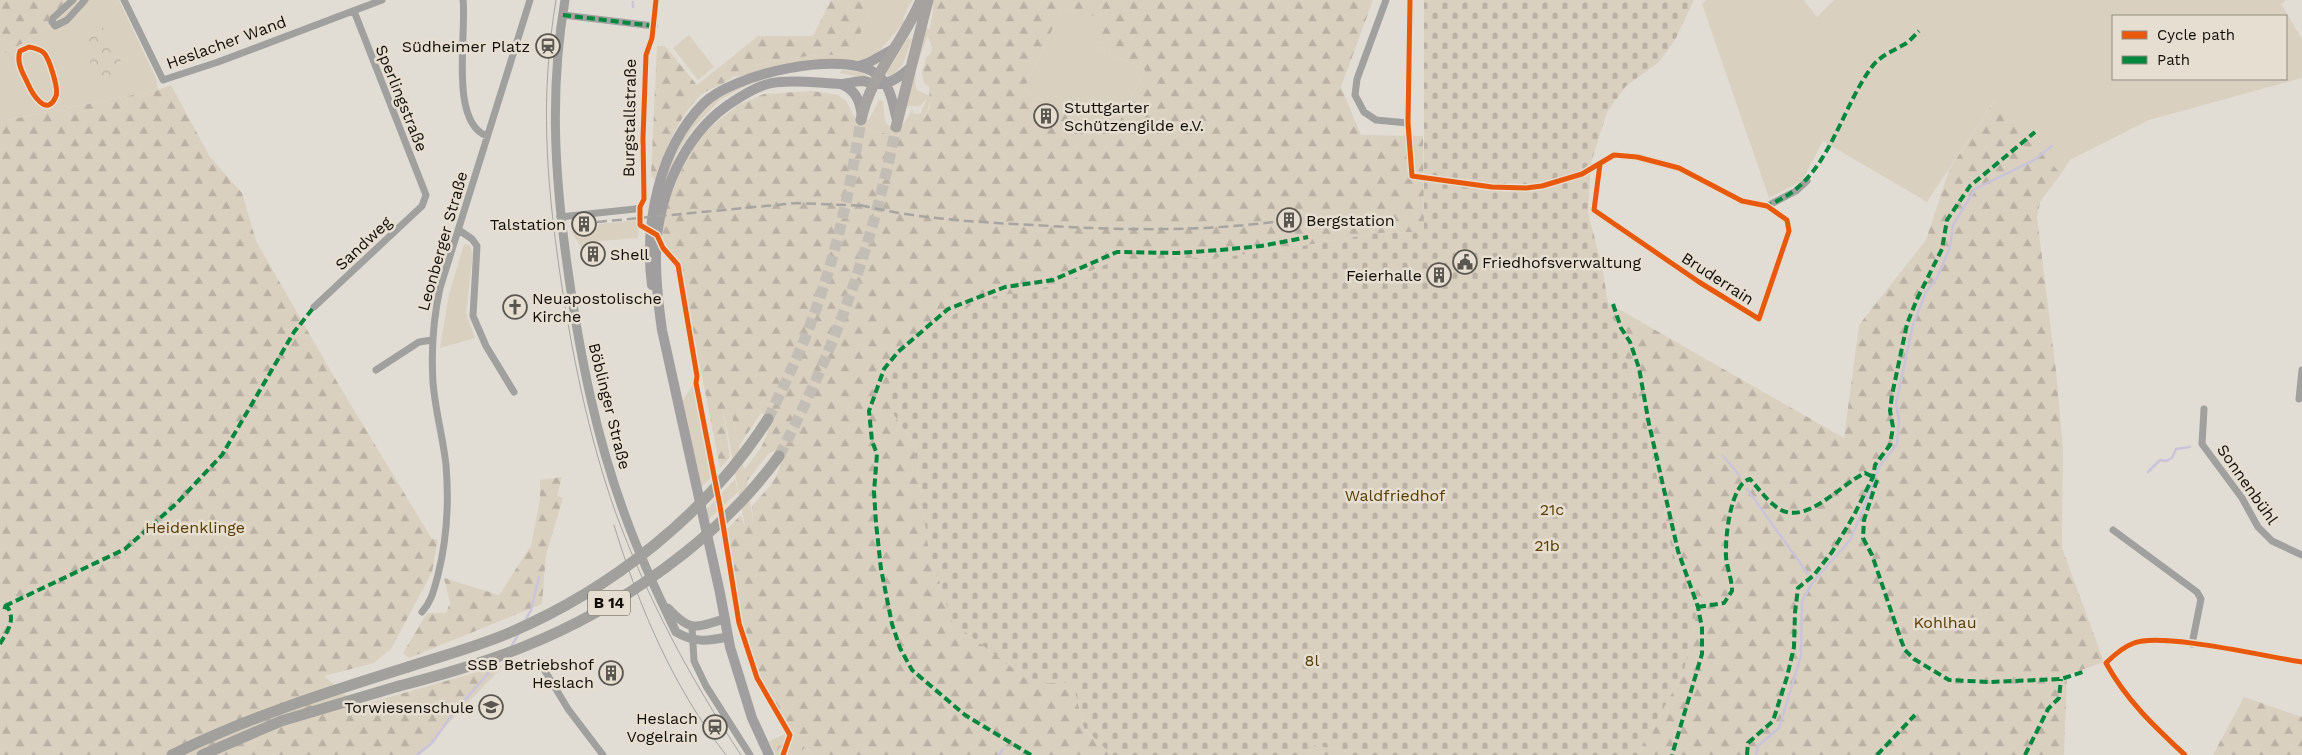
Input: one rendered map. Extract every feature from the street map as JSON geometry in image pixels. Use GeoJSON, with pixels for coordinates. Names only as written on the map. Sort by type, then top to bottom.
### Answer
{"type":"FeatureCollection","features":[{"type":"Feature","properties":{"kind":"highway","name":"B 14"},"geometry":{"type":"LineString","coordinates":[[172,755],[273,711],[508,634],[580,597],[650,548],[705,499],[752,445],[768,419]]}},
{"type":"Feature","properties":{"kind":"highway","name":"B 14"},"geometry":{"type":"LineString","coordinates":[[202,755],[281,722],[331,705],[484,661],[524,646],[590,614],[627,593],[666,566],[728,515],[761,481],[779,456]]}},
{"type":"Feature","properties":{"kind":"main road"},"geometry":{"type":"LineString","coordinates":[[862,119],[879,81],[921,0]]}},
{"type":"Feature","properties":{"kind":"main road"},"geometry":{"type":"LineString","coordinates":[[897,124],[928,0]]}},
{"type":"Feature","properties":{"kind":"main road"},"geometry":{"type":"LineString","coordinates":[[858,66],[881,57],[896,47]]}},
{"type":"Feature","properties":{"kind":"main road","name":"Burgstallstraße"},"geometry":{"type":"LineString","coordinates":[[658,300],[652,285],[650,231],[656,201],[669,158],[692,116],[717,92],[760,74],[813,66],[858,66],[879,81]]}},
{"type":"Feature","properties":{"kind":"main road"},"geometry":{"type":"LineString","coordinates":[[879,81],[898,78],[911,68]]}},
{"type":"Feature","properties":{"kind":"main road","name":"Burgstallstraße"},"geometry":{"type":"LineString","coordinates":[[769,754],[752,718],[727,637],[675,394],[658,300],[657,240],[662,207],[680,161],[703,128],[726,106],[761,86],[788,81],[823,81],[841,84],[879,81]]}},
{"type":"Feature","properties":{"kind":"main road"},"geometry":{"type":"LineString","coordinates":[[879,81],[891,96],[897,124]]}},
{"type":"Feature","properties":{"kind":"main road"},"geometry":{"type":"LineString","coordinates":[[841,84],[855,93],[860,105],[862,119]]}},
{"type":"Feature","properties":{"kind":"street"},"geometry":{"type":"LineString","coordinates":[[73,0],[53,18],[52,22],[55,26],[67,20],[85,0]]}},
{"type":"Feature","properties":{"kind":"street","name":"Heslacher Wand"},"geometry":{"type":"LineString","coordinates":[[124,0],[163,80],[218,62],[382,0]]}},
{"type":"Feature","properties":{"kind":"street"},"geometry":{"type":"LineString","coordinates":[[463,0],[462,63],[465,106],[471,123],[477,132],[486,136]]}},
{"type":"Feature","properties":{"kind":"street","name":"Leonberger Straße"},"geometry":{"type":"LineString","coordinates":[[422,612],[431,602],[444,553],[447,514],[446,465],[433,383],[432,340],[440,288],[530,0]]}},
{"type":"Feature","properties":{"kind":"street","name":"Böblinger Straße"},"geometry":{"type":"LineString","coordinates":[[565,0],[558,51],[554,128],[560,216],[574,315],[594,414],[626,518],[676,632],[692,640]]}},
{"type":"Feature","properties":{"kind":"street","name":"Burgstallstraße"},"geometry":{"type":"LineString","coordinates":[[560,216],[640,207],[644,199],[643,138],[646,55],[652,38],[656,0]]}},
{"type":"Feature","properties":{"kind":"street"},"geometry":{"type":"LineString","coordinates":[[1386,0],[1357,79],[1355,95],[1364,112],[1376,120],[1408,123]]}},
{"type":"Feature","properties":{"kind":"street"},"geometry":{"type":"LineString","coordinates":[[1410,0],[1408,123],[1412,176],[1492,187],[1526,188],[1559,182],[1582,174],[1600,164]]}},
{"type":"Feature","properties":{"kind":"street","name":"Sperlingstraße"},"geometry":{"type":"LineString","coordinates":[[354,11],[426,195]]}},
{"type":"Feature","properties":{"kind":"street"},"geometry":{"type":"LineString","coordinates":[[563,16],[654,26]]}},
{"type":"Feature","properties":{"kind":"street","name":"Bruderrain"},"geometry":{"type":"LineString","coordinates":[[1614,155],[1659,162],[1679,168],[1742,201],[1767,206],[1788,220],[1789,231],[1758,319],[1699,282],[1594,210],[1600,164],[1614,155]]}},
{"type":"Feature","properties":{"kind":"street"},"geometry":{"type":"LineString","coordinates":[[1767,206],[1796,191],[1807,181]]}},
{"type":"Feature","properties":{"kind":"street","name":"Sandweg"},"geometry":{"type":"LineString","coordinates":[[314,307],[422,206],[426,195]]}},
{"type":"Feature","properties":{"kind":"street"},"geometry":{"type":"LineString","coordinates":[[459,230],[472,238],[477,246],[473,316],[486,346],[514,392]]}},
{"type":"Feature","properties":{"kind":"street"},"geometry":{"type":"LineString","coordinates":[[376,370],[419,342],[432,340]]}},
{"type":"Feature","properties":{"kind":"street"},"geometry":{"type":"LineString","coordinates":[[2299,399],[2302,370]]}},
{"type":"Feature","properties":{"kind":"street","name":"Sonnenbühl"},"geometry":{"type":"LineString","coordinates":[[2204,409],[2202,444],[2242,498],[2258,527],[2272,541],[2302,555]]}},
{"type":"Feature","properties":{"kind":"street"},"geometry":{"type":"LineString","coordinates":[[2113,530],[2198,592],[2201,599],[2192,644]]}},
{"type":"Feature","properties":{"kind":"street","name":"Böblinger Straße"},"geometry":{"type":"LineString","coordinates":[[663,603],[679,620],[692,627]]}},
{"type":"Feature","properties":{"kind":"street"},"geometry":{"type":"LineString","coordinates":[[724,620],[692,627],[694,661],[706,686],[750,755]]}},
{"type":"Feature","properties":{"kind":"street"},"geometry":{"type":"LineString","coordinates":[[692,640],[700,642],[727,637]]}},
{"type":"Feature","properties":{"kind":"street"},"geometry":{"type":"LineString","coordinates":[[2185,755],[2141,714],[2116,682],[2106,663],[2119,651],[2134,642],[2151,639],[2302,662]]}},
{"type":"Feature","properties":{"kind":"street"},"geometry":{"type":"LineString","coordinates":[[539,661],[568,709],[603,755]]}},
{"type":"Feature","properties":{"kind":"green space"},"geometry":{"type":"Polygon","coordinates":[[[0,0],[79,0],[52,24],[0,56],[0,0]]]}},
{"type":"Feature","properties":{"kind":"green space"},"geometry":{"type":"Polygon","coordinates":[[[79,0],[119,0],[156,78],[158,90],[6,120],[0,105],[0,56],[52,24],[79,0]]]}},
{"type":"Feature","properties":{"kind":"green space"},"geometry":{"type":"Polygon","coordinates":[[[831,0],[873,0],[858,40],[848,55],[806,56],[738,71],[731,79],[700,96],[685,114],[663,158],[656,181],[651,176],[657,46],[665,46],[697,85],[758,36],[813,36],[831,0]]]}},
{"type":"Feature","properties":{"kind":"green space"},"geometry":{"type":"Polygon","coordinates":[[[873,0],[895,0],[894,3],[901,7],[908,7],[903,19],[904,23],[879,51],[869,58],[848,62],[795,64],[735,77],[738,71],[779,61],[806,56],[848,55],[858,40],[873,0]]]}},
{"type":"Feature","properties":{"kind":"green space"},"geometry":{"type":"Polygon","coordinates":[[[895,0],[913,0],[908,7],[901,8],[894,3],[895,0]]]}},
{"type":"Feature","properties":{"kind":"green space"},"geometry":{"type":"Polygon","coordinates":[[[932,0],[1373,0],[1341,87],[1361,135],[1423,136],[1424,232],[1378,233],[1267,252],[1222,257],[1116,260],[1066,282],[1027,292],[987,297],[894,415],[913,442],[928,545],[1032,683],[1073,683],[1084,728],[1112,755],[815,755],[788,733],[759,676],[742,623],[725,531],[741,515],[745,527],[753,521],[752,506],[768,489],[777,475],[780,461],[779,453],[775,451],[769,453],[747,481],[744,470],[765,439],[768,432],[769,416],[761,413],[739,446],[732,417],[723,409],[730,457],[720,468],[680,265],[663,240],[663,222],[667,204],[680,173],[698,139],[740,104],[764,94],[812,91],[838,95],[846,101],[856,124],[873,131],[898,136],[925,116],[930,106],[929,87],[924,83],[922,73],[926,57],[931,53],[932,47],[928,37],[933,12],[932,0]],[[1063,7],[1023,91],[1113,135],[1145,70],[1096,47],[1108,20],[1063,7]]]}},
{"type":"Feature","properties":{"kind":"green space","name":"Waldfriedhof"},"geometry":{"type":"Polygon","coordinates":[[[1424,0],[1694,0],[1675,40],[1659,62],[1626,86],[1607,112],[1591,163],[1588,213],[1602,266],[1608,303],[1647,427],[1672,552],[1682,571],[1696,614],[1684,671],[1638,755],[1348,755],[1347,752],[1314,745],[1308,755],[1112,755],[1084,728],[1073,683],[1032,683],[952,622],[928,545],[913,442],[894,415],[888,374],[949,317],[987,297],[1027,292],[1066,282],[1116,260],[1222,257],[1267,252],[1378,233],[1424,232],[1424,0]]]}},
{"type":"Feature","properties":{"kind":"green space"},"geometry":{"type":"Polygon","coordinates":[[[1706,0],[1804,0],[1817,17],[1834,0],[2286,0],[2281,4],[2302,39],[2302,78],[2149,120],[2070,160],[2061,174],[1994,101],[1927,202],[1823,141],[1802,181],[1769,198],[1702,4],[1706,0]]]}},
{"type":"Feature","properties":{"kind":"green space"},"geometry":{"type":"Polygon","coordinates":[[[1063,7],[1109,20],[1096,47],[1145,70],[1113,135],[1023,91],[1063,7]]]}},
{"type":"Feature","properties":{"kind":"green space"},"geometry":{"type":"Polygon","coordinates":[[[98,24],[103,27],[113,41],[122,68],[118,81],[111,84],[103,81],[96,73],[90,63],[87,51],[86,40],[90,30],[98,24]]]}},
{"type":"Feature","properties":{"kind":"green space"},"geometry":{"type":"Polygon","coordinates":[[[925,28],[930,29],[919,60],[915,83],[917,90],[930,96],[930,103],[925,115],[915,125],[898,136],[873,131],[856,124],[847,103],[856,118],[866,121],[870,118],[879,100],[883,101],[885,121],[894,128],[898,128],[905,122],[912,108],[913,113],[920,114],[927,98],[920,106],[905,106],[925,28]]]}},
{"type":"Feature","properties":{"kind":"green space"},"geometry":{"type":"Polygon","coordinates":[[[689,35],[714,67],[698,80],[673,48],[689,35]]]}},
{"type":"Feature","properties":{"kind":"green space"},"geometry":{"type":"Polygon","coordinates":[[[908,38],[912,39],[903,64],[893,75],[887,76],[887,72],[908,38]]]}},
{"type":"Feature","properties":{"kind":"green space"},"geometry":{"type":"Polygon","coordinates":[[[841,70],[861,72],[870,77],[867,79],[840,73],[841,70]]]}},
{"type":"Feature","properties":{"kind":"green space"},"geometry":{"type":"Polygon","coordinates":[[[751,83],[720,100],[693,128],[676,155],[666,185],[663,183],[685,134],[704,108],[732,89],[751,83]]]}},
{"type":"Feature","properties":{"kind":"green space","name":"Heidenklinge"},"geometry":{"type":"Polygon","coordinates":[[[171,85],[210,157],[242,193],[256,241],[340,387],[432,539],[438,539],[432,572],[391,649],[374,663],[324,676],[358,706],[505,664],[418,755],[0,755],[0,105],[7,120],[158,90],[171,85]]]}},
{"type":"Feature","properties":{"kind":"green space","name":"Kohlhau"},"geometry":{"type":"Polygon","coordinates":[[[1994,101],[2061,174],[2040,202],[2037,217],[2056,371],[2063,448],[2062,548],[2104,662],[2067,675],[2064,755],[1638,755],[1684,671],[1696,614],[1682,571],[1672,552],[1647,427],[1608,303],[1844,438],[1859,325],[1926,240],[1949,170],[1994,101]]]}},
{"type":"Feature","properties":{"kind":"green space"},"geometry":{"type":"Polygon","coordinates":[[[639,220],[638,238],[600,241],[582,249],[571,231],[598,228],[598,224],[639,220]]]}},
{"type":"Feature","properties":{"kind":"green space"},"geometry":{"type":"Polygon","coordinates":[[[464,244],[469,245],[473,253],[466,313],[475,338],[440,348],[449,294],[464,244]]]}},
{"type":"Feature","properties":{"kind":"green space"},"geometry":{"type":"Polygon","coordinates":[[[693,384],[711,478],[701,487],[682,402],[693,384]]]}},
{"type":"Feature","properties":{"kind":"green space"},"geometry":{"type":"Polygon","coordinates":[[[723,408],[732,417],[747,481],[753,521],[745,527],[723,408]]]}},
{"type":"Feature","properties":{"kind":"green space"},"geometry":{"type":"Polygon","coordinates":[[[562,477],[557,496],[563,498],[546,555],[542,604],[409,658],[403,653],[427,613],[446,613],[450,603],[444,578],[499,595],[531,546],[540,499],[540,480],[562,477]]]}},
{"type":"Feature","properties":{"kind":"green space"},"geometry":{"type":"Polygon","coordinates":[[[735,479],[738,492],[709,519],[706,510],[735,479]]]}},
{"type":"Feature","properties":{"kind":"green space"},"geometry":{"type":"Polygon","coordinates":[[[2244,697],[2302,717],[2302,755],[2213,755],[2244,697]]]}},
{"type":"Feature","properties":{"kind":"green space"},"geometry":{"type":"Polygon","coordinates":[[[788,733],[815,755],[776,755],[769,741],[788,733]]]}},
{"type":"Feature","properties":{"kind":"green space"},"geometry":{"type":"Polygon","coordinates":[[[1314,745],[1347,752],[1348,755],[1308,755],[1314,745]]]}},
{"type":"Feature","properties":{"kind":"waterway"},"geometry":{"type":"LineString","coordinates":[[633,2],[633,7]]}},
{"type":"Feature","properties":{"kind":"waterway"},"geometry":{"type":"LineString","coordinates":[[1876,475],[1879,467],[1897,444],[1899,421],[1896,404],[1913,325],[1926,292],[1937,278],[1950,247],[1953,225],[1975,189],[2034,160],[2052,146]]}},
{"type":"Feature","properties":{"kind":"waterway"},"geometry":{"type":"LineString","coordinates":[[2148,472],[2160,460],[2166,461],[2172,458],[2176,449],[2190,447]]}},
{"type":"Feature","properties":{"kind":"waterway"},"geometry":{"type":"LineString","coordinates":[[1723,456],[1740,476]]}},
{"type":"Feature","properties":{"kind":"waterway"},"geometry":{"type":"LineString","coordinates":[[1756,755],[1758,746],[1779,728],[1801,656],[1802,601],[1813,582],[1851,539],[1874,481]]}},
{"type":"Feature","properties":{"kind":"waterway"},"geometry":{"type":"LineString","coordinates":[[1747,489],[1808,574]]}},
{"type":"Feature","properties":{"kind":"waterway","name":"Heidenklinge"},"geometry":{"type":"LineString","coordinates":[[525,621],[531,610],[539,577]]}},
{"type":"Feature","properties":{"kind":"waterway","name":"Heidenklinge"},"geometry":{"type":"LineString","coordinates":[[511,647],[519,633]]}},
{"type":"Feature","properties":{"kind":"waterway","name":"Heidenklinge"},"geometry":{"type":"LineString","coordinates":[[417,755],[432,743],[454,712],[501,659]]}},
{"type":"Feature","properties":{"kind":"waterway"},"geometry":{"type":"LineString","coordinates":[[999,755],[1003,749]]}},
{"type":"Feature","properties":{"kind":"tunnel"},"geometry":{"type":"LineString","coordinates":[[768,419],[813,318],[825,281],[844,213],[861,120]]}},
{"type":"Feature","properties":{"kind":"tunnel"},"geometry":{"type":"LineString","coordinates":[[779,456],[818,376],[850,296],[876,213],[896,127]]}},
{"type":"Feature","properties":{"kind":"tram line"},"geometry":{"type":"LineString","coordinates":[[556,0],[548,70],[548,170],[555,238],[565,304],[589,423],[615,511],[655,606],[704,697],[741,755]]}},
{"type":"Feature","properties":{"kind":"tram line"},"geometry":{"type":"LineString","coordinates":[[614,525],[646,616],[674,674],[707,729],[726,755]]}},
{"type":"Feature","properties":{"kind":"railway"},"geometry":{"type":"LineString","coordinates":[[597,222],[797,203],[867,206]]}},
{"type":"Feature","properties":{"kind":"railway"},"geometry":{"type":"LineString","coordinates":[[860,205],[903,214],[947,219],[1094,228],[1184,229],[1274,222]]}},
{"type":"Feature","properties":{"kind":"marked path"},"geometry":{"type":"LineString","coordinates":[[563,15],[654,26]]}},
{"type":"Feature","properties":{"kind":"marked path"},"geometry":{"type":"LineString","coordinates":[[1764,206],[1781,199],[1797,188],[1811,174],[1833,140],[1860,84],[1874,64],[1882,57],[1907,43],[1919,31]]}},
{"type":"Feature","properties":{"kind":"marked path"},"geometry":{"type":"LineString","coordinates":[[1747,755],[1748,743],[1773,721],[1787,677],[1794,647],[1798,588],[1814,575],[1832,552],[1853,517],[1873,477],[1875,465],[1890,445],[1893,427],[1890,411],[1892,395],[1907,324],[1917,299],[1942,249],[1947,220],[1970,186],[2035,132]]}},
{"type":"Feature","properties":{"kind":"marked path"},"geometry":{"type":"LineString","coordinates":[[1031,755],[965,715],[912,670],[900,648],[892,624],[881,569],[874,492],[877,454],[872,441],[869,411],[884,369],[898,352],[948,309],[1005,287],[1053,280],[1117,252],[1178,253],[1220,250],[1261,246],[1308,237]]}},
{"type":"Feature","properties":{"kind":"marked path"},"geometry":{"type":"LineString","coordinates":[[1613,304],[1621,328],[1630,342],[1639,368],[1649,424],[1678,551],[1698,607],[1702,628],[1702,654],[1672,755]]}},
{"type":"Feature","properties":{"kind":"marked path"},"geometry":{"type":"LineString","coordinates":[[5,606],[125,549],[177,503],[222,455],[294,332],[314,307]]}},
{"type":"Feature","properties":{"kind":"marked path"},"geometry":{"type":"LineString","coordinates":[[1698,607],[1724,603],[1732,591],[1726,557],[1728,526],[1733,501],[1743,483],[1750,479],[1774,505],[1785,512],[1796,513],[1820,503],[1865,473],[1873,477]]}},
{"type":"Feature","properties":{"kind":"marked path"},"geometry":{"type":"LineString","coordinates":[[1877,480],[1864,520],[1863,538],[1872,555],[1905,650],[1914,659],[1949,680],[1990,682],[2061,679],[2083,672]]}},
{"type":"Feature","properties":{"kind":"marked path"},"geometry":{"type":"LineString","coordinates":[[0,606],[8,608],[11,622],[0,644]]}},
{"type":"Feature","properties":{"kind":"marked path"},"geometry":{"type":"LineString","coordinates":[[2025,755],[2048,709],[2059,698],[2061,679]]}},
{"type":"Feature","properties":{"kind":"marked path"},"geometry":{"type":"LineString","coordinates":[[1877,755],[1915,715]]}},
{"type":"Feature","properties":{"kind":"cycle path"},"geometry":{"type":"LineString","coordinates":[[656,0],[652,38],[646,55],[643,138],[644,199],[640,207],[640,225],[657,235],[663,248],[678,265],[697,376],[696,383],[720,506],[739,623],[757,678],[790,735],[783,755]]}},
{"type":"Feature","properties":{"kind":"cycle path"},"geometry":{"type":"LineString","coordinates":[[1410,0],[1408,123],[1412,176],[1492,187],[1526,188],[1542,186],[1582,174],[1614,155],[1637,157],[1679,168],[1742,201],[1767,206],[1787,220],[1789,231],[1759,319],[1699,282],[1594,210],[1600,164]]}},
{"type":"Feature","properties":{"kind":"cycle path"},"geometry":{"type":"LineString","coordinates":[[29,47],[44,53],[51,67],[57,92],[52,102],[48,105],[44,105],[36,98],[21,68],[19,60],[20,51],[29,47]]}},
{"type":"Feature","properties":{"kind":"cycle path"},"geometry":{"type":"LineString","coordinates":[[2185,755],[2132,701],[2114,676],[2106,663],[2119,652],[2134,643],[2148,640],[2167,641],[2215,646],[2302,662]]}},
{"type":"Feature","properties":{"kind":"place","name":"Südheimer Platz"},"geometry":{"type":"Point","coordinates":[548,46]}},
{"type":"Feature","properties":{"kind":"place","name":"Stuttgarter Schützengilde e.V."},"geometry":{"type":"Point","coordinates":[1046,116]}},
{"type":"Feature","properties":{"kind":"place","name":"Bergstation"},"geometry":{"type":"Point","coordinates":[1289,220]}},
{"type":"Feature","properties":{"kind":"place","name":"Talstation"},"geometry":{"type":"Point","coordinates":[584,224]}},
{"type":"Feature","properties":{"kind":"place","name":"Shell"},"geometry":{"type":"Point","coordinates":[593,254]}},
{"type":"Feature","properties":{"kind":"place","name":"Friedhofsverwaltung"},"geometry":{"type":"Point","coordinates":[1465,262]}},
{"type":"Feature","properties":{"kind":"place","name":"Feierhalle"},"geometry":{"type":"Point","coordinates":[1439,275]}},
{"type":"Feature","properties":{"kind":"place","name":"Neuapostolische Kirche"},"geometry":{"type":"Point","coordinates":[515,307]}},
{"type":"Feature","properties":{"kind":"place","name":"SSB Betriebshof Heslach"},"geometry":{"type":"Point","coordinates":[611,673]}},
{"type":"Feature","properties":{"kind":"place","name":"Torwiesenschule"},"geometry":{"type":"Point","coordinates":[491,707]}},
{"type":"Feature","properties":{"kind":"place","name":"Heslach Vogelrain"},"geometry":{"type":"Point","coordinates":[715,727]}},
{"type":"Feature","properties":{"kind":"park label","name":"21c"},"geometry":{"type":"Point","coordinates":[1552,509]}},
{"type":"Feature","properties":{"kind":"park label","name":"21b"},"geometry":{"type":"Point","coordinates":[1547,545]}},
{"type":"Feature","properties":{"kind":"park label","name":"8l"},"geometry":{"type":"Point","coordinates":[1312,660]}}]}
